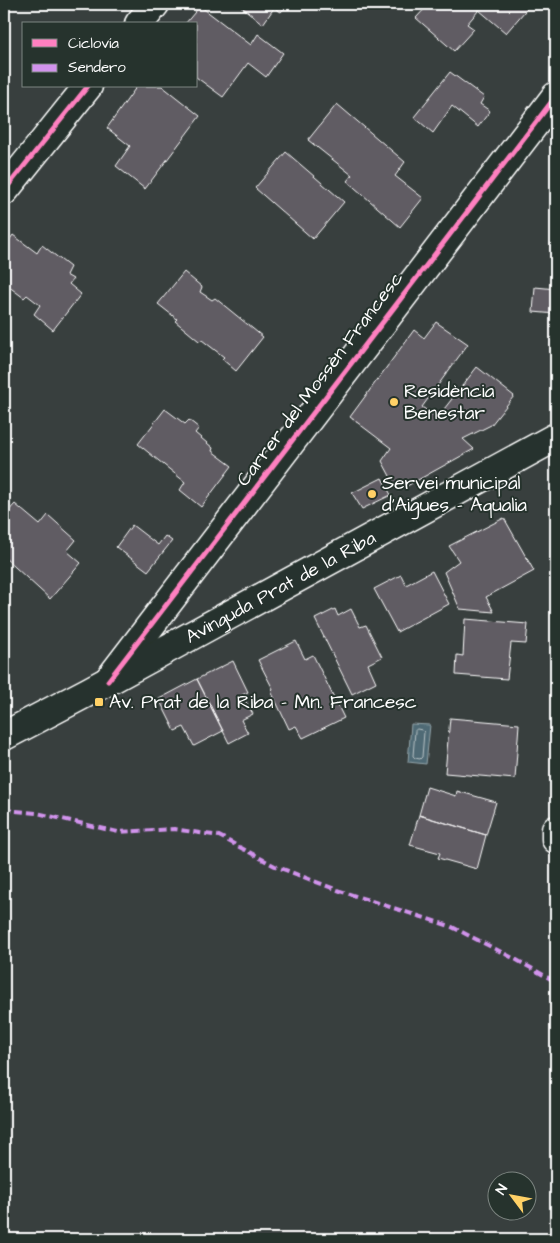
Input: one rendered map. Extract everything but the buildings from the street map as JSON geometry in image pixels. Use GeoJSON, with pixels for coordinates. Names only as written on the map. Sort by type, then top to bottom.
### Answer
{"type":"FeatureCollection","features":[{"type":"Feature","properties":{"kind":"street"},"geometry":{"type":"LineString","coordinates":[[141,22],[155,4]]}},
{"type":"Feature","properties":{"kind":"street"},"geometry":{"type":"LineString","coordinates":[[4,191],[86,88]]}},
{"type":"Feature","properties":{"kind":"street","name":"Carrer del Mossèn Francesc"},"geometry":{"type":"LineString","coordinates":[[108,681],[556,96]]}},
{"type":"Feature","properties":{"kind":"street","name":"Avinguda Prat de la Riba"},"geometry":{"type":"LineString","coordinates":[[4,736],[556,437]]}},
{"type":"Feature","properties":{"kind":"street"},"geometry":{"type":"LineString","coordinates":[[556,830],[556,839]]}},
{"type":"Feature","properties":{"kind":"water"},"geometry":{"type":"Polygon","coordinates":[[[411,724],[430,725],[426,764],[408,762],[411,724]]]}},
{"type":"Feature","properties":{"kind":"marked path"},"geometry":{"type":"LineString","coordinates":[[4,810],[37,813],[118,832],[174,829],[219,836],[275,866],[340,891],[450,926],[556,982]]}},
{"type":"Feature","properties":{"kind":"cycle path"},"geometry":{"type":"LineString","coordinates":[[4,191],[86,88]]}},
{"type":"Feature","properties":{"kind":"cycle path"},"geometry":{"type":"LineString","coordinates":[[108,681],[556,96]]}},
{"type":"Feature","properties":{"kind":"place","name":"Residència Benestar"},"geometry":{"type":"Point","coordinates":[394,402]}},
{"type":"Feature","properties":{"kind":"place","name":"Servei municipal d'Aigues - Aqualia"},"geometry":{"type":"Point","coordinates":[372,494]}},
{"type":"Feature","properties":{"kind":"place","name":"Av. Prat de la Riba - Mn. Francesc"},"geometry":{"type":"Point","coordinates":[99,702]}}]}
